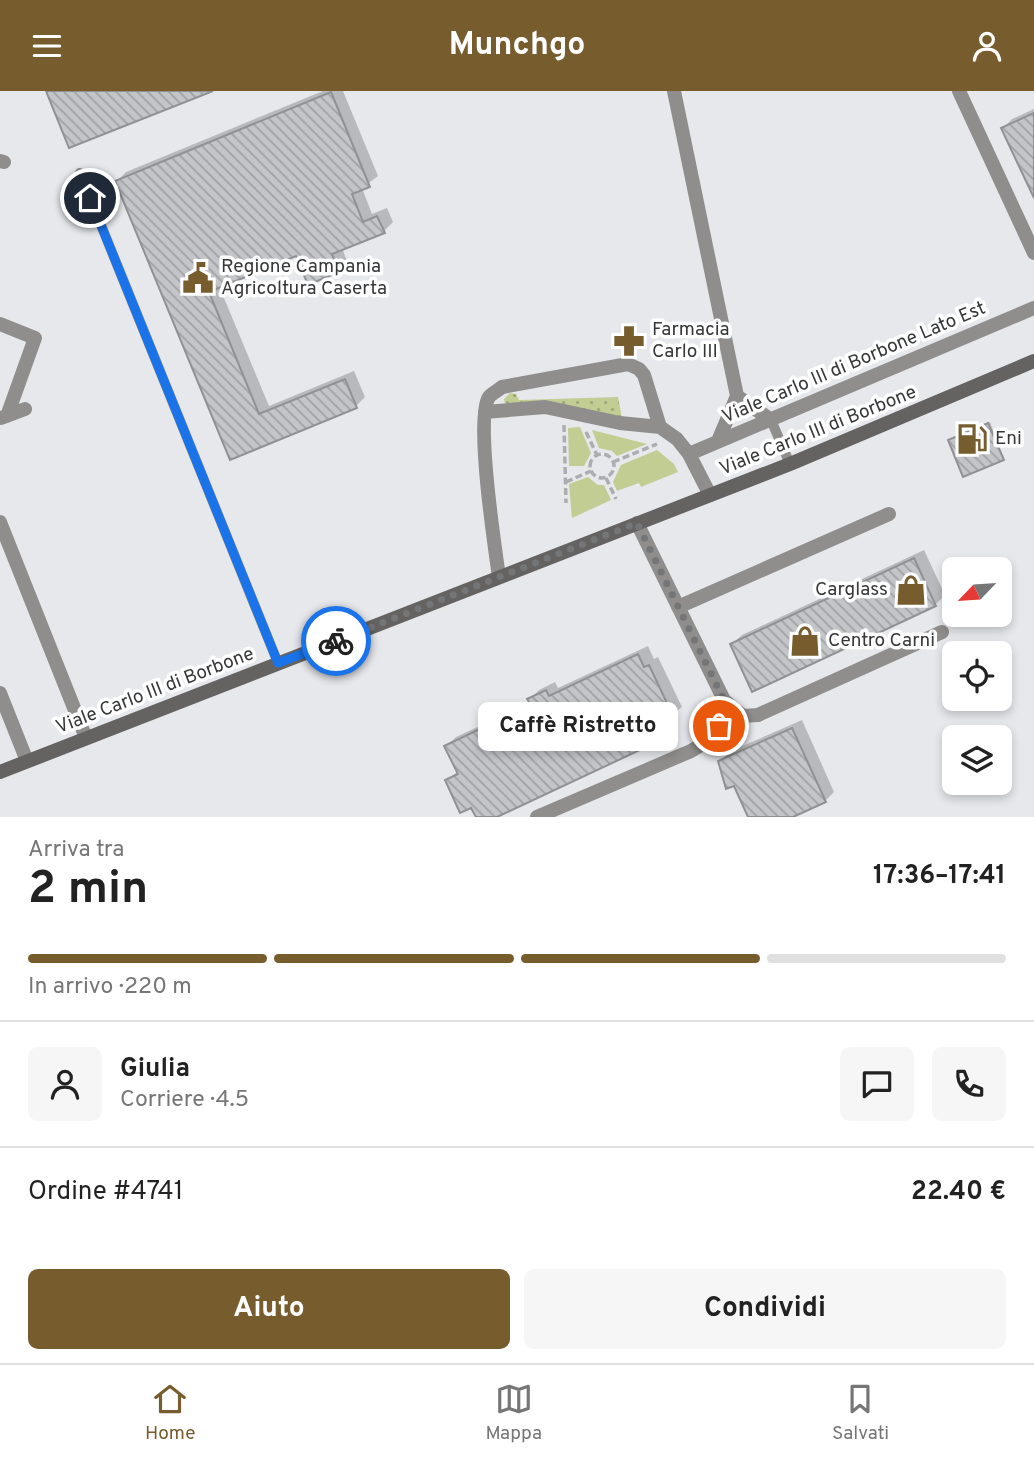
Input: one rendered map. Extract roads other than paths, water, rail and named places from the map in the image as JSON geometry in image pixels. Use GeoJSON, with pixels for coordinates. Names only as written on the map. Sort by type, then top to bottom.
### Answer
{"type":"FeatureCollection","features":[{"type":"Feature","properties":{"kind":"main road","name":"Viale Carlo III di Borbone"},"geometry":{"type":"LineString","coordinates":[[0,772],[790,464],[1034,363]]}},
{"type":"Feature","properties":{"kind":"street"},"geometry":{"type":"LineString","coordinates":[[674,91],[737,396],[718,441]]}},
{"type":"Feature","properties":{"kind":"street"},"geometry":{"type":"LineString","coordinates":[[959,91],[1034,253]]}},
{"type":"Feature","properties":{"kind":"street","name":"Viale Carlo III di Borbone Lato Est"},"geometry":{"type":"LineString","coordinates":[[689,454],[1034,308]]}},
{"type":"Feature","properties":{"kind":"street"},"geometry":{"type":"LineString","coordinates":[[0,324],[35,338],[4,418]]}},
{"type":"Feature","properties":{"kind":"street"},"geometry":{"type":"LineString","coordinates":[[499,577],[492,530],[485,412],[489,397],[502,387],[628,364],[639,369],[644,375],[660,427]]}},
{"type":"Feature","properties":{"kind":"street"},"geometry":{"type":"LineString","coordinates":[[737,396],[771,420]]}},
{"type":"Feature","properties":{"kind":"street"},"geometry":{"type":"LineString","coordinates":[[485,412],[545,407],[620,423],[660,427],[674,437],[689,454],[710,495]]}},
{"type":"Feature","properties":{"kind":"street"},"geometry":{"type":"LineString","coordinates":[[4,418],[25,409]]}},
{"type":"Feature","properties":{"kind":"street"},"geometry":{"type":"LineString","coordinates":[[678,607],[888,514]]}},
{"type":"Feature","properties":{"kind":"street"},"geometry":{"type":"LineString","coordinates":[[0,522],[86,738]]}},
{"type":"Feature","properties":{"kind":"street"},"geometry":{"type":"LineString","coordinates":[[637,523],[724,700],[743,716],[758,715],[942,632]]}},
{"type":"Feature","properties":{"kind":"street"},"geometry":{"type":"LineString","coordinates":[[0,693],[27,761]]}},
{"type":"Feature","properties":{"kind":"street"},"geometry":{"type":"LineString","coordinates":[[537,817],[707,743],[719,726],[724,700]]}},
{"type":"Feature","properties":{"kind":"lane"},"geometry":{"type":"LineString","coordinates":[[80,173],[278,663]]}},
{"type":"Feature","properties":{"kind":"lane"},"geometry":{"type":"LineString","coordinates":[[771,420],[790,464]]}},
{"type":"Feature","properties":{"kind":"place","name":"Regione Campania Agricoltura Caserta"},"geometry":{"type":"Point","coordinates":[198,278]}},
{"type":"Feature","properties":{"kind":"place","name":"Farmacia Carlo III"},"geometry":{"type":"Point","coordinates":[629,341]}},
{"type":"Feature","properties":{"kind":"place","name":"Eni"},"geometry":{"type":"Point","coordinates":[972,439]}},
{"type":"Feature","properties":{"kind":"place","name":"Carglass"},"geometry":{"type":"Point","coordinates":[911,590]}},
{"type":"Feature","properties":{"kind":"place","name":"Centro Carni"},"geometry":{"type":"Point","coordinates":[805,641]}},
{"type":"Feature","properties":{"kind":"place","name":"Caffè Ristretto"},"geometry":{"type":"Point","coordinates":[719,726]}}]}
